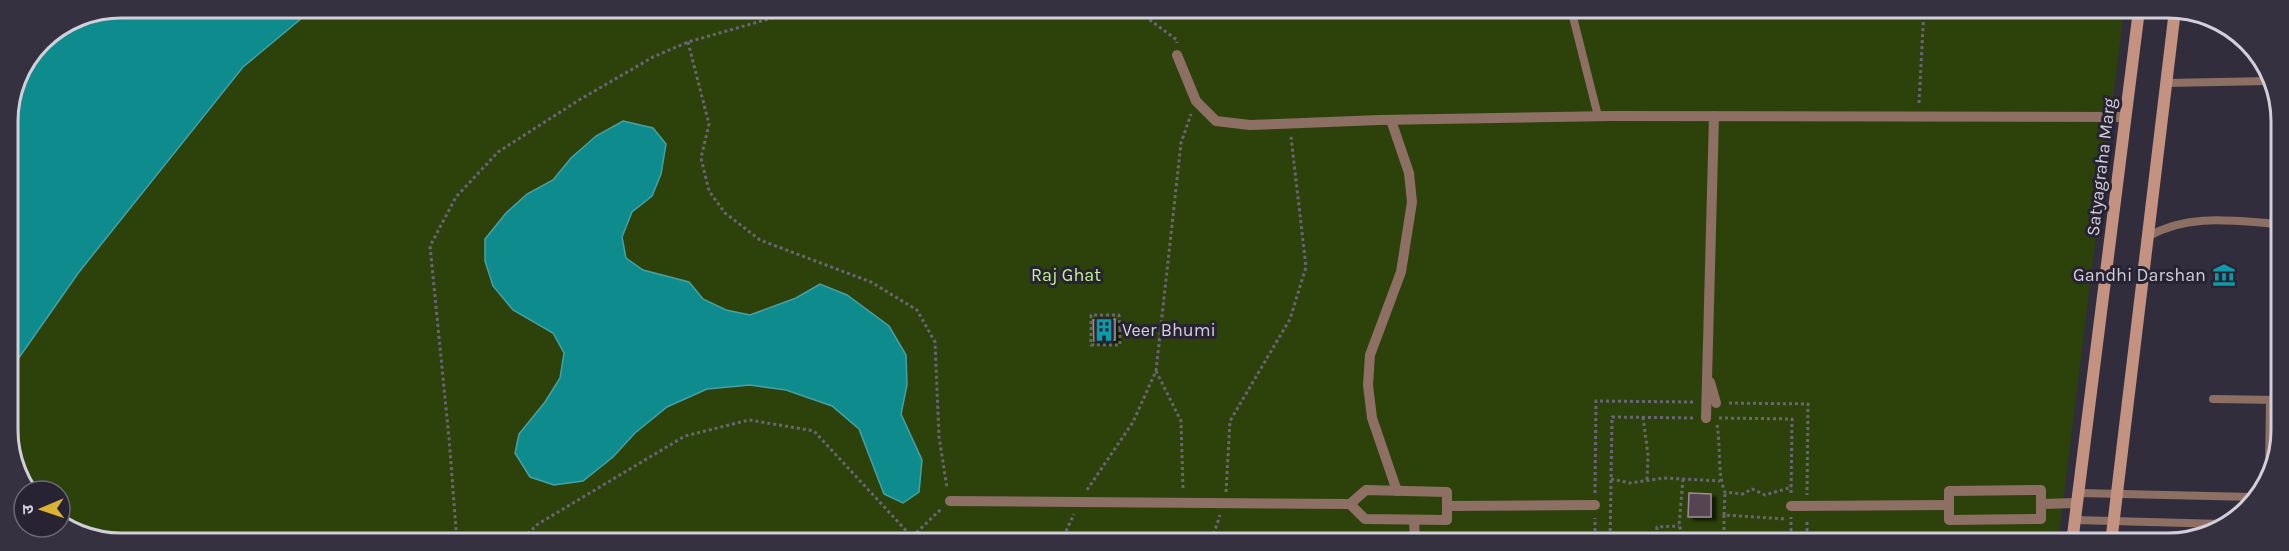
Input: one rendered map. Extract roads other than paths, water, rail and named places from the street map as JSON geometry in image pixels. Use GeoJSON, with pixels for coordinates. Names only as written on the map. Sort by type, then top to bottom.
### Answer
{"type":"FeatureCollection","features":[{"type":"Feature","properties":{"kind":"main road","name":"Satyagraha Marg"},"geometry":{"type":"LineString","coordinates":[[2073,533],[2138,18]]}},
{"type":"Feature","properties":{"kind":"main road"},"geometry":{"type":"LineString","coordinates":[[2112,533],[2174,19]]}},
{"type":"Feature","properties":{"kind":"street"},"geometry":{"type":"LineString","coordinates":[[1177,55],[1196,101],[1216,121],[1250,125],[1598,116],[2125,117]]}},
{"type":"Feature","properties":{"kind":"street"},"geometry":{"type":"LineString","coordinates":[[1706,418],[1714,116]]}},
{"type":"Feature","properties":{"kind":"street"},"geometry":{"type":"LineString","coordinates":[[1391,120],[1409,173],[1412,202],[1401,272],[1370,355],[1368,385],[1372,418],[1397,491]]}},
{"type":"Feature","properties":{"kind":"street"},"geometry":{"type":"LineString","coordinates":[[1698,402],[1707,374]]}},
{"type":"Feature","properties":{"kind":"street"},"geometry":{"type":"LineString","coordinates":[[1707,374],[1716,403]]}},
{"type":"Feature","properties":{"kind":"street"},"geometry":{"type":"LineString","coordinates":[[950,501],[1350,504],[1366,490],[1447,492],[1447,520],[1365,519],[1350,504]]}},
{"type":"Feature","properties":{"kind":"street"},"geometry":{"type":"LineString","coordinates":[[2041,490],[2042,504],[2042,519],[1949,520],[1948,491],[2041,490]]}},
{"type":"Feature","properties":{"kind":"street"},"geometry":{"type":"LineString","coordinates":[[2042,504],[2078,498]]}},
{"type":"Feature","properties":{"kind":"street"},"geometry":{"type":"LineString","coordinates":[[1447,506],[1595,505]]}},
{"type":"Feature","properties":{"kind":"street"},"geometry":{"type":"LineString","coordinates":[[1791,506],[1948,505]]}},
{"type":"Feature","properties":{"kind":"street"},"geometry":{"type":"LineString","coordinates":[[1414,520],[1415,533]]}},
{"type":"Feature","properties":{"kind":"lane"},"geometry":{"type":"LineString","coordinates":[[1573,18],[1598,116]]}},
{"type":"Feature","properties":{"kind":"lane"},"geometry":{"type":"LineString","coordinates":[[2167,82],[2263,81]]}},
{"type":"Feature","properties":{"kind":"lane"},"geometry":{"type":"LineString","coordinates":[[2149,236],[2164,227],[2197,220],[2271,224]]}},
{"type":"Feature","properties":{"kind":"lane"},"geometry":{"type":"LineString","coordinates":[[2213,399],[2270,399],[2269,447]]}},
{"type":"Feature","properties":{"kind":"lane"},"geometry":{"type":"LineString","coordinates":[[2078,498],[2117,494],[2246,497]]}},
{"type":"Feature","properties":{"kind":"lane"},"geometry":{"type":"LineString","coordinates":[[2075,520],[2209,524]]}},
{"type":"Feature","properties":{"kind":"place","name":"Gandhi Darshan"},"geometry":{"type":"Point","coordinates":[2224,275]}},
{"type":"Feature","properties":{"kind":"place","name":"Veer Bhumi"},"geometry":{"type":"Point","coordinates":[1104,330]}},
{"type":"Feature","properties":{"kind":"park label","name":"Raj Ghat"},"geometry":{"type":"Point","coordinates":[1066,275]}}]}
